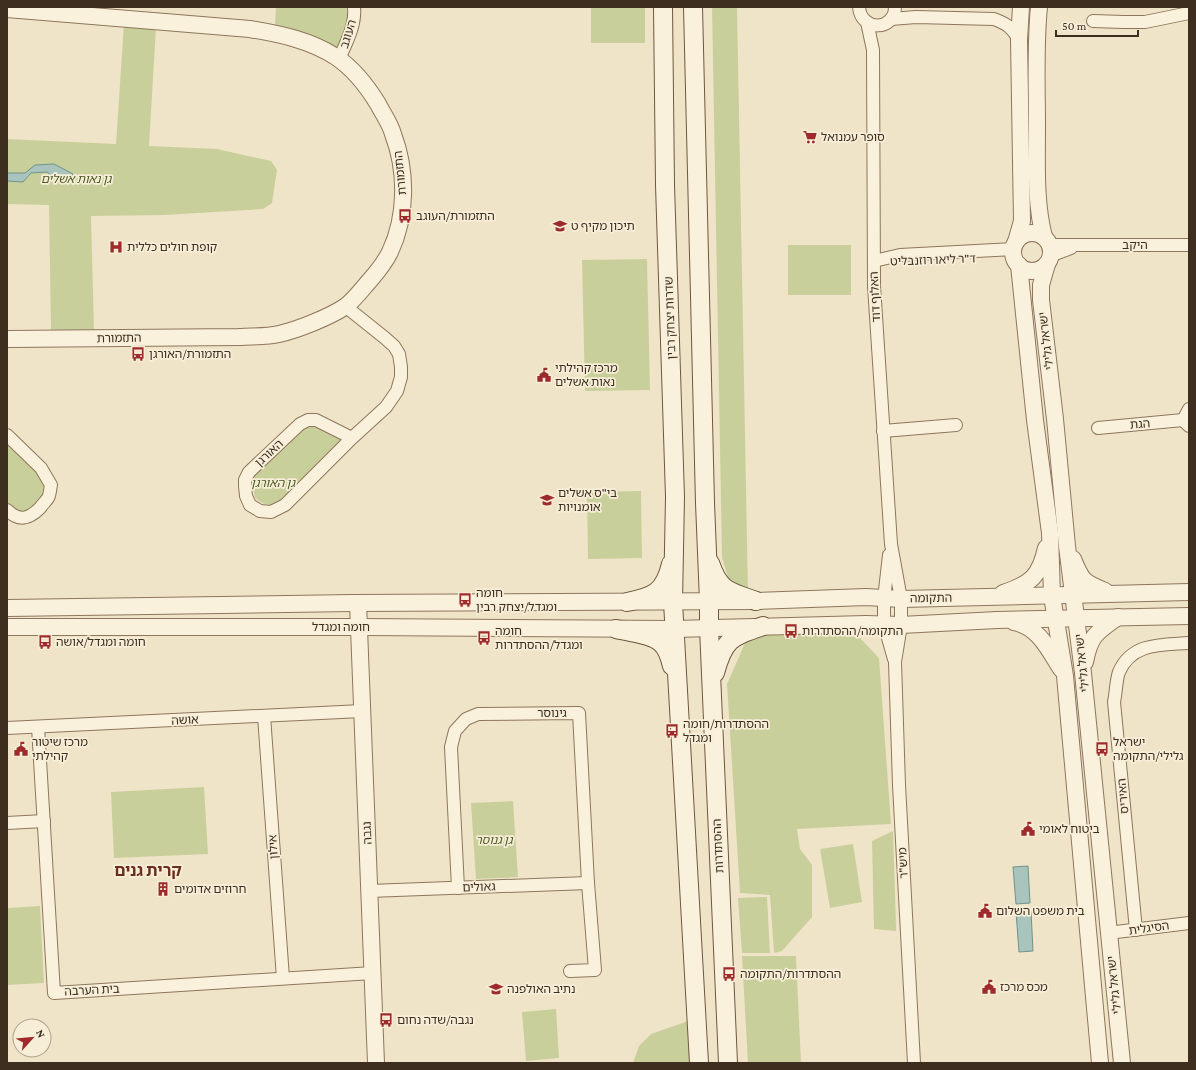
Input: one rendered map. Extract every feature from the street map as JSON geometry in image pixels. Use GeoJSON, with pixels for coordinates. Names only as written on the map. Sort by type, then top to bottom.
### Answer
{"type":"FeatureCollection","features":[{"type":"Feature","properties":{"kind":"main road","name":"שדרות יצחק רבין"},"geometry":{"type":"LineString","coordinates":[[663,7],[665,185],[675,497],[673,602],[674,630]]}},
{"type":"Feature","properties":{"kind":"main road"},"geometry":{"type":"LineString","coordinates":[[693,7],[709,601],[708,628]]}},
{"type":"Feature","properties":{"kind":"main road"},"geometry":{"type":"LineString","coordinates":[[626,602],[646,598],[654,594],[662,586],[667,578],[674,550]]}},
{"type":"Feature","properties":{"kind":"main road"},"geometry":{"type":"LineString","coordinates":[[707,556],[718,582],[726,590],[756,601]]}},
{"type":"Feature","properties":{"kind":"main road"},"geometry":{"type":"LineString","coordinates":[[711,685],[725,646],[740,633],[763,626]]}},
{"type":"Feature","properties":{"kind":"main road","name":"ההסתדרות"},"geometry":{"type":"LineString","coordinates":[[708,628],[728,1063]]}},
{"type":"Feature","properties":{"kind":"main road"},"geometry":{"type":"LineString","coordinates":[[616,629],[648,636],[661,642],[667,651],[678,692]]}},
{"type":"Feature","properties":{"kind":"main road"},"geometry":{"type":"LineString","coordinates":[[674,630],[699,1063]]}},
{"type":"Feature","properties":{"kind":"street","name":"העוגב"},"geometry":{"type":"LineString","coordinates":[[339,60],[353,24],[354,7]]}},
{"type":"Feature","properties":{"kind":"street","name":"האלוף דוד"},"geometry":{"type":"LineString","coordinates":[[859,7],[862,18],[867,22],[873,50],[874,286],[891,544],[900,599]]}},
{"type":"Feature","properties":{"kind":"street","name":"האלוף דוד"},"geometry":{"type":"LineString","coordinates":[[873,50],[887,22],[894,15],[895,7]]}},
{"type":"Feature","properties":{"kind":"street","name":"ישראל גלילי"},"geometry":{"type":"LineString","coordinates":[[1021,7],[1019,40],[1022,221],[1016,253],[1035,420],[1050,533],[1052,596],[1065,676],[1100,1063]]}},
{"type":"Feature","properties":{"kind":"street"},"geometry":{"type":"LineString","coordinates":[[1039,7],[1036,35],[1039,219],[1048,250],[1042,268],[1036,270],[1024,268],[1016,253],[1019,238],[1029,233],[1039,234],[1048,250]]}},
{"type":"Feature","properties":{"kind":"street","name":"התזמורת"},"geometry":{"type":"LineString","coordinates":[[7,9],[250,30],[272,33],[310,44],[350,67],[358,76],[384,115],[393,132],[398,148],[403,184],[403,198],[398,232],[389,254],[364,288],[345,306],[322,318],[277,334],[240,337],[7,339]]}},
{"type":"Feature","properties":{"kind":"street"},"geometry":{"type":"LineString","coordinates":[[1093,21],[1145,22],[1189,13]]}},
{"type":"Feature","properties":{"kind":"street"},"geometry":{"type":"LineString","coordinates":[[867,22],[871,25],[916,17],[994,19],[1006,23],[1019,40]]}},
{"type":"Feature","properties":{"kind":"street","name":"היקב"},"geometry":{"type":"LineString","coordinates":[[1048,250],[1081,246],[1189,245]]}},
{"type":"Feature","properties":{"kind":"street","name":"ישראל גלילי"},"geometry":{"type":"LineString","coordinates":[[1048,250],[1041,285],[1041,300],[1055,420],[1067,546],[1083,673],[1122,1063]]}},
{"type":"Feature","properties":{"kind":"street","name":"ד\"ר ליאו רוזנבליט"},"geometry":{"type":"LineString","coordinates":[[874,261],[900,255],[1016,253]]}},
{"type":"Feature","properties":{"kind":"street","name":"האורגן"},"geometry":{"type":"LineString","coordinates":[[345,306],[390,342],[398,354],[401,367],[401,377],[398,391],[386,407],[352,438],[285,505],[271,512],[260,511],[250,505],[246,496],[245,486],[245,480],[249,472],[300,424],[308,420],[316,420],[352,438]]}},
{"type":"Feature","properties":{"kind":"street"},"geometry":{"type":"LineString","coordinates":[[1186,423],[1189,409]]}},
{"type":"Feature","properties":{"kind":"street","name":"הגת"},"geometry":{"type":"LineString","coordinates":[[1098,428],[1186,423]]}},
{"type":"Feature","properties":{"kind":"street"},"geometry":{"type":"LineString","coordinates":[[883,431],[956,425]]}},
{"type":"Feature","properties":{"kind":"street"},"geometry":{"type":"LineString","coordinates":[[7,435],[42,468],[51,486],[48,498],[34,514],[24,518],[18,518],[7,510]]}},
{"type":"Feature","properties":{"kind":"street"},"geometry":{"type":"LineString","coordinates":[[989,597],[1018,588],[1028,582],[1038,572],[1043,563],[1050,533]]}},
{"type":"Feature","properties":{"kind":"street","name":"האלוף דוד"},"geometry":{"type":"LineString","coordinates":[[884,624],[884,599],[891,544]]}},
{"type":"Feature","properties":{"kind":"street"},"geometry":{"type":"LineString","coordinates":[[1067,546],[1078,573],[1086,583],[1111,593]]}},
{"type":"Feature","properties":{"kind":"street","name":"התקומה"},"geometry":{"type":"LineString","coordinates":[[673,602],[866,597],[900,599],[1189,592]]}},
{"type":"Feature","properties":{"kind":"street","name":"מיש\"ר"},"geometry":{"type":"LineString","coordinates":[[900,599],[901,625],[895,662],[899,785],[914,1063]]}},
{"type":"Feature","properties":{"kind":"street","name":"חומה ומגדל"},"geometry":{"type":"LineString","coordinates":[[7,608],[358,603],[673,602]]}},
{"type":"Feature","properties":{"kind":"street","name":"נגבה"},"geometry":{"type":"LineString","coordinates":[[358,603],[376,1063]]}},
{"type":"Feature","properties":{"kind":"street","name":"התקומה"},"geometry":{"type":"LineString","coordinates":[[674,630],[763,626],[901,625],[1000,620],[1189,616]]}},
{"type":"Feature","properties":{"kind":"street"},"geometry":{"type":"LineString","coordinates":[[1083,673],[1086,653],[1090,641],[1096,633],[1118,617]]}},
{"type":"Feature","properties":{"kind":"street"},"geometry":{"type":"LineString","coordinates":[[1000,620],[1016,622],[1028,627],[1041,637],[1065,676]]}},
{"type":"Feature","properties":{"kind":"street","name":"מיש\"ר"},"geometry":{"type":"LineString","coordinates":[[884,624],[895,662]]}},
{"type":"Feature","properties":{"kind":"street","name":"חומה ומגדל"},"geometry":{"type":"LineString","coordinates":[[7,627],[358,627],[674,630]]}},
{"type":"Feature","properties":{"kind":"street","name":"האיריס"},"geometry":{"type":"LineString","coordinates":[[1136,930],[1114,702],[1119,672],[1131,656],[1147,646],[1189,643]]}},
{"type":"Feature","properties":{"kind":"street","name":"אושה"},"geometry":{"type":"LineString","coordinates":[[7,728],[362,711]]}},
{"type":"Feature","properties":{"kind":"street","name":"גינוסר"},"geometry":{"type":"LineString","coordinates":[[458,888],[452,747],[455,731],[466,719],[478,714],[579,713],[588,882],[595,970],[570,971]]}},
{"type":"Feature","properties":{"kind":"street","name":"אילון"},"geometry":{"type":"LineString","coordinates":[[264,716],[283,978]]}},
{"type":"Feature","properties":{"kind":"street","name":"בית הערבה"},"geometry":{"type":"LineString","coordinates":[[38,727],[54,993],[373,973]]}},
{"type":"Feature","properties":{"kind":"street"},"geometry":{"type":"LineString","coordinates":[[7,823],[44,821]]}},
{"type":"Feature","properties":{"kind":"street","name":"גאולים"},"geometry":{"type":"LineString","coordinates":[[369,891],[588,882]]}},
{"type":"Feature","properties":{"kind":"street","name":"הסיגלית"},"geometry":{"type":"LineString","coordinates":[[1108,933],[1189,922]]}},
{"type":"Feature","properties":{"kind":"green space"},"geometry":{"type":"Polygon","coordinates":[[[276,7],[350,7],[347,27],[337,52],[304,34],[275,25],[276,7]]]}},
{"type":"Feature","properties":{"kind":"green space"},"geometry":{"type":"Polygon","coordinates":[[[591,7],[645,7],[645,43],[591,43],[591,7]]]}},
{"type":"Feature","properties":{"kind":"green space"},"geometry":{"type":"Polygon","coordinates":[[[712,7],[737,7],[748,594],[731,587],[722,558],[712,7]]]}},
{"type":"Feature","properties":{"kind":"green space","name":"גן נאות אשלים"},"geometry":{"type":"Polygon","coordinates":[[[124,24],[156,27],[149,146],[217,149],[271,161],[277,170],[272,203],[263,209],[165,215],[91,216],[94,331],[51,331],[49,205],[7,204],[7,139],[116,144],[124,24]]]}},
{"type":"Feature","properties":{"kind":"green space"},"geometry":{"type":"Polygon","coordinates":[[[788,245],[851,245],[851,295],[788,295],[788,245]]]}},
{"type":"Feature","properties":{"kind":"green space"},"geometry":{"type":"Polygon","coordinates":[[[647,259],[650,390],[585,391],[582,260],[647,259]]]}},
{"type":"Feature","properties":{"kind":"green space","name":"גן האורגן"},"geometry":{"type":"Polygon","coordinates":[[[307,426],[315,426],[342,439],[283,500],[269,505],[259,501],[255,498],[253,488],[254,474],[307,426]]]}},
{"type":"Feature","properties":{"kind":"green space"},"geometry":{"type":"Polygon","coordinates":[[[7,439],[39,471],[48,486],[45,497],[24,515],[15,512],[7,503],[7,439]]]}},
{"type":"Feature","properties":{"kind":"green space"},"geometry":{"type":"Polygon","coordinates":[[[641,491],[642,558],[588,559],[587,492],[641,491]]]}},
{"type":"Feature","properties":{"kind":"green space"},"geometry":{"type":"Polygon","coordinates":[[[833,632],[860,638],[879,658],[891,824],[797,829],[800,849],[812,865],[812,917],[782,951],[774,953],[770,895],[740,893],[727,684],[748,636],[833,632]]]}},
{"type":"Feature","properties":{"kind":"green space"},"geometry":{"type":"Polygon","coordinates":[[[204,787],[208,854],[114,858],[111,792],[204,787]]]}},
{"type":"Feature","properties":{"kind":"green space","name":"גן גנוסר"},"geometry":{"type":"Polygon","coordinates":[[[513,801],[518,877],[476,879],[471,803],[513,801]]]}},
{"type":"Feature","properties":{"kind":"green space"},"geometry":{"type":"Polygon","coordinates":[[[893,831],[896,931],[874,929],[872,841],[893,831]]]}},
{"type":"Feature","properties":{"kind":"green space"},"geometry":{"type":"Polygon","coordinates":[[[853,844],[862,902],[830,908],[820,849],[853,844]]]}},
{"type":"Feature","properties":{"kind":"green space"},"geometry":{"type":"Polygon","coordinates":[[[767,897],[770,953],[742,953],[738,898],[767,897]]]}},
{"type":"Feature","properties":{"kind":"green space"},"geometry":{"type":"Polygon","coordinates":[[[40,906],[44,983],[7,985],[7,908],[40,906]]]}},
{"type":"Feature","properties":{"kind":"green space"},"geometry":{"type":"Polygon","coordinates":[[[742,956],[796,956],[801,1063],[748,1063],[742,956]]]}},
{"type":"Feature","properties":{"kind":"green space"},"geometry":{"type":"Polygon","coordinates":[[[556,1009],[559,1058],[526,1061],[522,1012],[556,1009]]]}},
{"type":"Feature","properties":{"kind":"green space"},"geometry":{"type":"Polygon","coordinates":[[[694,1019],[696,1063],[633,1063],[639,1046],[651,1034],[694,1019]]]}},
{"type":"Feature","properties":{"kind":"water"},"geometry":{"type":"Polygon","coordinates":[[[54,164],[73,174],[69,180],[56,179],[47,172],[31,173],[23,182],[7,181],[7,173],[25,173],[35,165],[54,164]]]}},
{"type":"Feature","properties":{"kind":"water"},"geometry":{"type":"Polygon","coordinates":[[[1028,866],[1030,903],[1016,904],[1013,867],[1028,866]]]}},
{"type":"Feature","properties":{"kind":"water"},"geometry":{"type":"Polygon","coordinates":[[[1031,911],[1033,951],[1019,952],[1016,912],[1031,911]]]}},
{"type":"Feature","properties":{"kind":"place","name":"סופר עמנואל"},"geometry":{"type":"Point","coordinates":[810,137]}},
{"type":"Feature","properties":{"kind":"place","name":"התזמורת/העוגב"},"geometry":{"type":"Point","coordinates":[405,216]}},
{"type":"Feature","properties":{"kind":"place","name":"תיכון מקיף ט"},"geometry":{"type":"Point","coordinates":[560,226]}},
{"type":"Feature","properties":{"kind":"place","name":"קופת חולים כללית"},"geometry":{"type":"Point","coordinates":[116,247]}},
{"type":"Feature","properties":{"kind":"place","name":"התזמורת/האורגן"},"geometry":{"type":"Point","coordinates":[138,354]}},
{"type":"Feature","properties":{"kind":"place","name":"מרכז קהילתי נאות אשלים"},"geometry":{"type":"Point","coordinates":[544,375]}},
{"type":"Feature","properties":{"kind":"place","name":"בי\"ס אשלים אומנויות"},"geometry":{"type":"Point","coordinates":[547,500]}},
{"type":"Feature","properties":{"kind":"place","name":"חומה ומגדל/יצחק רבין"},"geometry":{"type":"Point","coordinates":[465,600]}},
{"type":"Feature","properties":{"kind":"place","name":"התקומה/ההסתדרות"},"geometry":{"type":"Point","coordinates":[791,631]}},
{"type":"Feature","properties":{"kind":"place","name":"חומה ומגדל/ההסתדרות"},"geometry":{"type":"Point","coordinates":[484,638]}},
{"type":"Feature","properties":{"kind":"place","name":"חומה ומגדל/אושה"},"geometry":{"type":"Point","coordinates":[45,642]}},
{"type":"Feature","properties":{"kind":"place","name":"ההסתדרות/חומה ומגדל"},"geometry":{"type":"Point","coordinates":[672,731]}},
{"type":"Feature","properties":{"kind":"place","name":"מרכז שיטור קהילתי"},"geometry":{"type":"Point","coordinates":[21,749]}},
{"type":"Feature","properties":{"kind":"place","name":"ישראל גלילי/התקומה"},"geometry":{"type":"Point","coordinates":[1102,749]}},
{"type":"Feature","properties":{"kind":"place","name":"ביטוח לאומי"},"geometry":{"type":"Point","coordinates":[1028,829]}},
{"type":"Feature","properties":{"kind":"place","name":"חרוזים אדומים"},"geometry":{"type":"Point","coordinates":[163,889]}},
{"type":"Feature","properties":{"kind":"place","name":"בית משפט השלום"},"geometry":{"type":"Point","coordinates":[985,911]}},
{"type":"Feature","properties":{"kind":"place","name":"ההסתדרות/התקומה"},"geometry":{"type":"Point","coordinates":[729,974]}},
{"type":"Feature","properties":{"kind":"place","name":"מכס מרכז"},"geometry":{"type":"Point","coordinates":[989,987]}},
{"type":"Feature","properties":{"kind":"place","name":"נתיב האולפנה"},"geometry":{"type":"Point","coordinates":[496,989]}},
{"type":"Feature","properties":{"kind":"place","name":"נגבה/שדה נחום"},"geometry":{"type":"Point","coordinates":[386,1020]}},
{"type":"Feature","properties":{"kind":"district","name":"קרית גנים"},"geometry":{"type":"Point","coordinates":[148,870]}}]}
